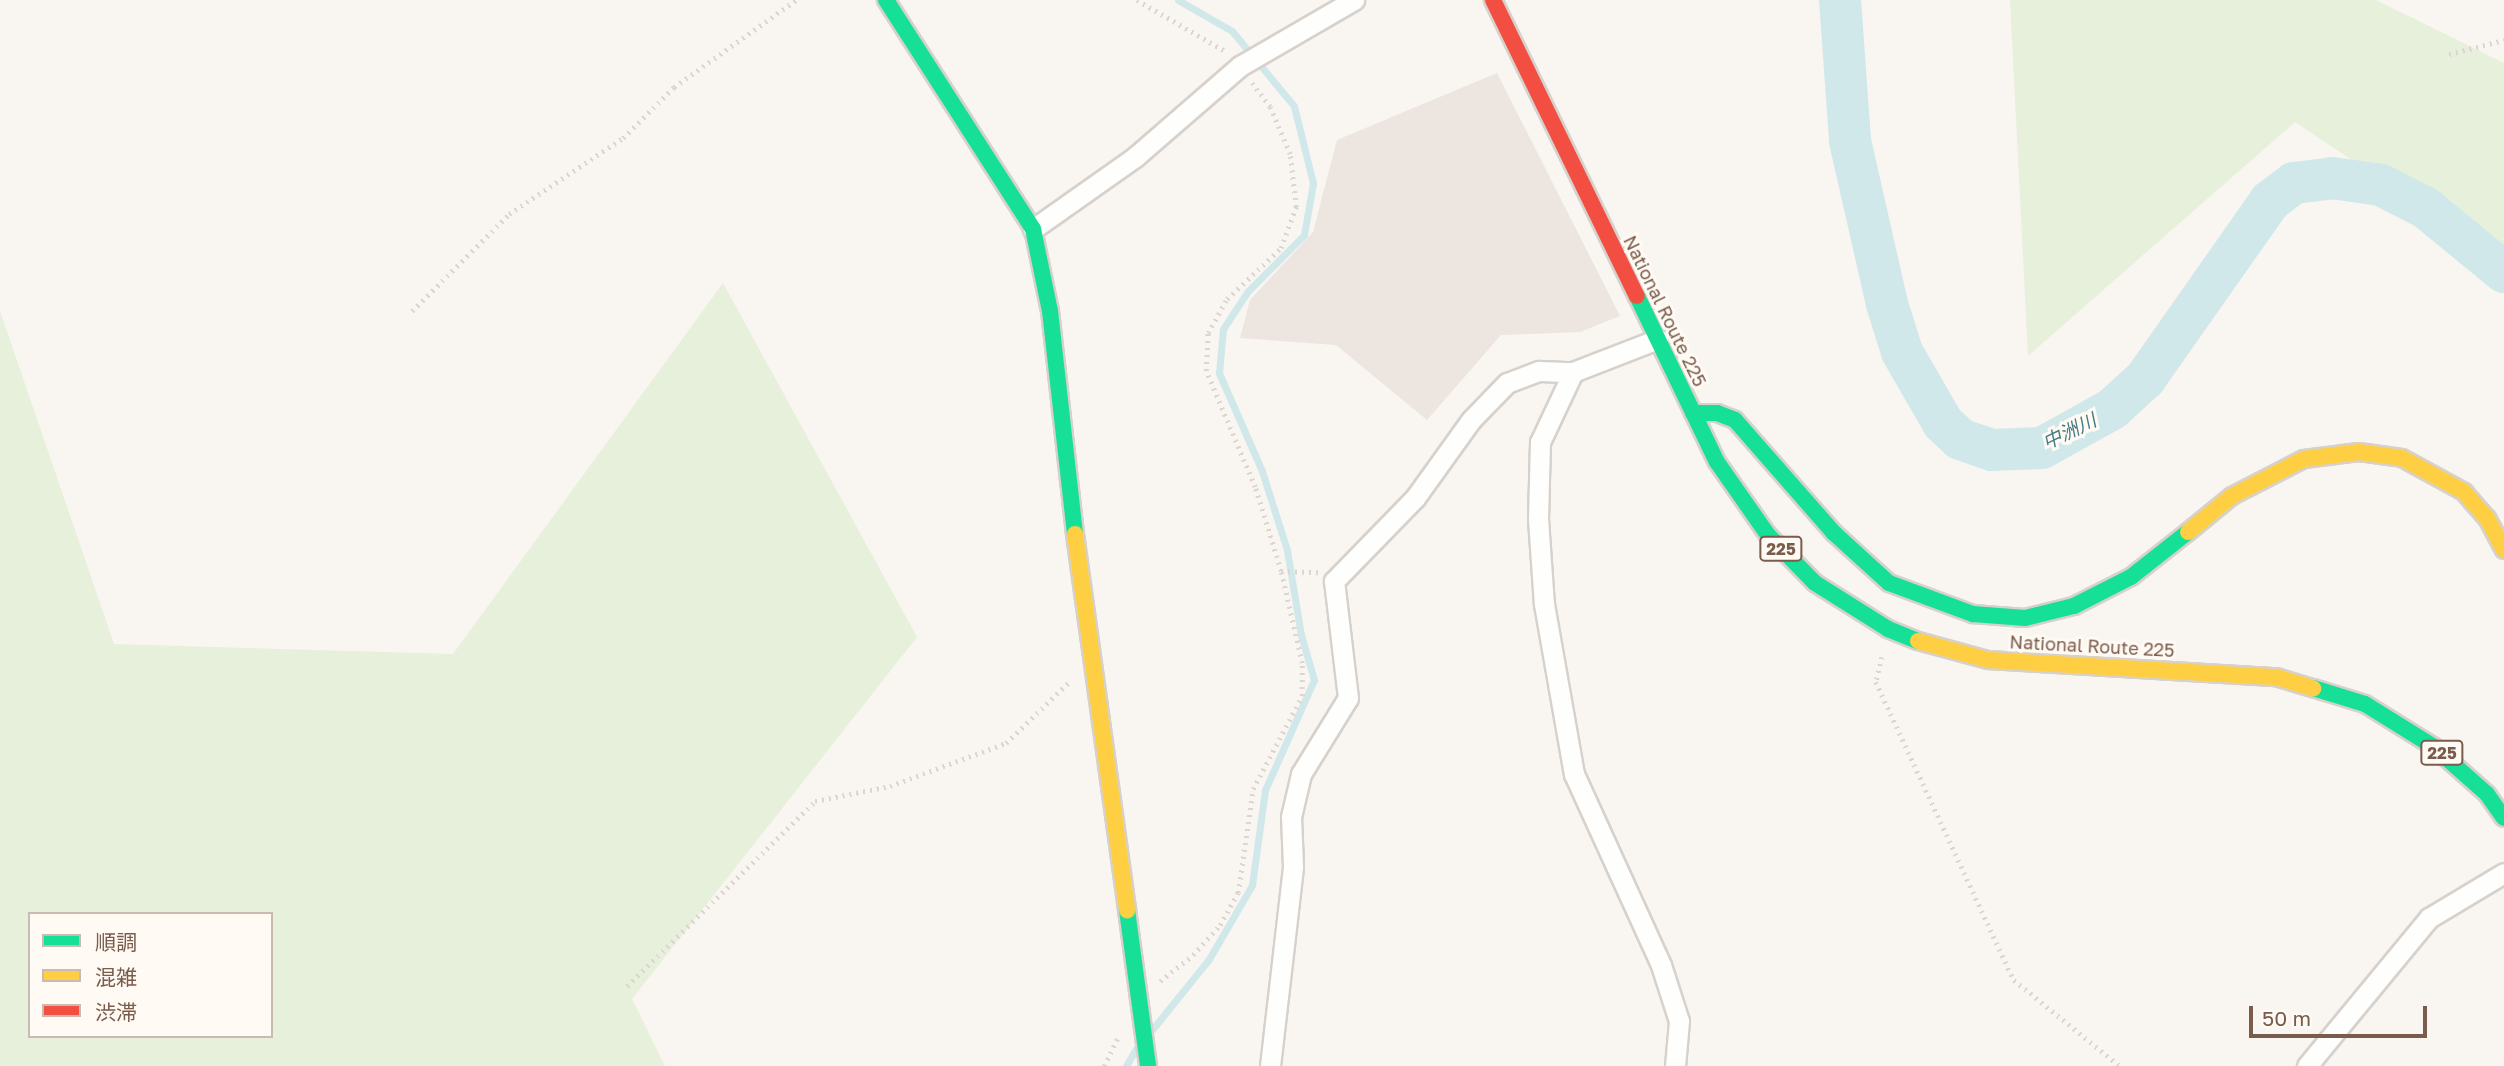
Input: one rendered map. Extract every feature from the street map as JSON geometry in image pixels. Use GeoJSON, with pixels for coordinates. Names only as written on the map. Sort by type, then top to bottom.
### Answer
{"type":"FeatureCollection","features":[{"type":"Feature","properties":{"kind":"main road"},"geometry":{"type":"LineString","coordinates":[[886,0],[1033,229],[1050,311],[1091,659],[1148,1066]]}},
{"type":"Feature","properties":{"kind":"main road","name":"National Route 225"},"geometry":{"type":"LineString","coordinates":[[1493,0],[1717,462],[1768,535],[1815,583],[1888,629],[1938,649],[1988,660],[2276,677],[2365,704],[2434,747],[2487,794],[2504,818]]}},
{"type":"Feature","properties":{"kind":"main road"},"geometry":{"type":"LineString","coordinates":[[1693,412],[1717,413],[1735,420],[1874,572],[1909,593],[1973,614],[2025,618],[2074,606],[2131,577],[2232,496],[2304,459],[2360,452],[2402,458],[2464,492],[2487,518],[2504,550]]}},
{"type":"Feature","properties":{"kind":"street"},"geometry":{"type":"LineString","coordinates":[[1033,229],[1135,157],[1240,66],[1354,0]]}},
{"type":"Feature","properties":{"kind":"street"},"geometry":{"type":"LineString","coordinates":[[1270,1066],[1293,866],[1291,817],[1301,774],[1348,698],[1334,581],[1415,498],[1471,420],[1507,383],[1539,371],[1573,372],[1657,339]]}},
{"type":"Feature","properties":{"kind":"street"},"geometry":{"type":"LineString","coordinates":[[1573,372],[1540,442],[1538,519],[1544,604],[1574,774],[1661,964],[1679,1021],[1675,1066]]}},
{"type":"Feature","properties":{"kind":"street"},"geometry":{"type":"LineString","coordinates":[[2306,1066],[2429,918],[2504,873]]}},
{"type":"Feature","properties":{"kind":"path"},"geometry":{"type":"LineString","coordinates":[[412,311],[509,214],[624,138],[674,87],[796,0]]}},
{"type":"Feature","properties":{"kind":"path"},"geometry":{"type":"LineString","coordinates":[[1138,0],[1222,46],[1270,107],[1290,155],[1296,207],[1280,248],[1227,299],[1208,333],[1206,372],[1255,486],[1281,571],[1302,663],[1302,696],[1253,789],[1238,893],[1220,925],[1193,955],[1138,998]]}},
{"type":"Feature","properties":{"kind":"path"},"geometry":{"type":"LineString","coordinates":[[2449,54],[2504,40]]}},
{"type":"Feature","properties":{"kind":"path"},"geometry":{"type":"LineString","coordinates":[[1281,571],[1319,572],[1334,581]]}},
{"type":"Feature","properties":{"kind":"path"},"geometry":{"type":"LineString","coordinates":[[1888,629],[1876,682],[2014,980],[2120,1066]]}},
{"type":"Feature","properties":{"kind":"path"},"geometry":{"type":"LineString","coordinates":[[627,986],[815,801],[890,786],[1006,743],[1091,659]]}},
{"type":"Feature","properties":{"kind":"path"},"geometry":{"type":"LineString","coordinates":[[1104,1066],[1121,1032]]}},
{"type":"Feature","properties":{"kind":"shaded area"},"geometry":{"type":"Polygon","coordinates":[[[1497,73],[1620,316],[1580,332],[1501,335],[1427,420],[1336,345],[1240,338],[1250,300],[1313,232],[1337,140],[1497,73]]]}},
{"type":"Feature","properties":{"kind":"green space"},"geometry":{"type":"Polygon","coordinates":[[[2010,0],[2376,0],[2504,63],[2504,262],[2295,122],[2028,356],[2010,0]]]}},
{"type":"Feature","properties":{"kind":"green space"},"geometry":{"type":"Polygon","coordinates":[[[723,283],[917,637],[632,999],[665,1066],[0,1066],[0,311],[114,644],[453,654],[723,283]]]}},
{"type":"Feature","properties":{"kind":"waterway"},"geometry":{"type":"LineString","coordinates":[[1151,1031],[1209,959],[1252,885],[1265,790],[1314,680],[1301,635],[1287,550],[1262,471],[1219,373],[1223,329],[1248,291],[1304,235],[1313,183],[1294,106],[1232,31],[1178,0]]}},
{"type":"Feature","properties":{"kind":"waterway","name":"中洲川"},"geometry":{"type":"LineString","coordinates":[[1840,0],[1850,141],[1887,304],[1902,352],[1943,423],[1960,439],[1992,450],[2042,448],[2112,409],[2145,379],[2270,201],[2294,183],[2332,178],[2381,185],[2426,208],[2504,272]]}},
{"type":"Feature","properties":{"kind":"waterway"},"geometry":{"type":"LineString","coordinates":[[1126,1066],[1136,1049]]}},
{"type":"Feature","properties":{"kind":"traffic: fast"},"geometry":{"type":"LineString","coordinates":[[886,0],[1033,229],[1050,311],[1075,534]]}},
{"type":"Feature","properties":{"kind":"traffic: fast"},"geometry":{"type":"LineString","coordinates":[[1637,296],[1717,462],[1768,535],[1815,583],[1888,629],[1918,641]]}},
{"type":"Feature","properties":{"kind":"traffic: fast"},"geometry":{"type":"LineString","coordinates":[[1693,413],[1717,413],[1735,420],[1834,533],[1889,583],[1973,614],[2025,618],[2074,606],[2131,577],[2188,532]]}},
{"type":"Feature","properties":{"kind":"traffic: fast"},"geometry":{"type":"LineString","coordinates":[[2313,688],[2365,704],[2434,747],[2487,794],[2504,818]]}},
{"type":"Feature","properties":{"kind":"traffic: fast"},"geometry":{"type":"LineString","coordinates":[[1127,910],[1148,1066]]}},
{"type":"Feature","properties":{"kind":"traffic: slow"},"geometry":{"type":"LineString","coordinates":[[2188,532],[2232,496],[2304,459],[2359,452],[2402,458],[2464,492],[2487,518],[2504,550]]}},
{"type":"Feature","properties":{"kind":"traffic: slow"},"geometry":{"type":"LineString","coordinates":[[1075,534],[1127,910]]}},
{"type":"Feature","properties":{"kind":"traffic: slow"},"geometry":{"type":"LineString","coordinates":[[1918,641],[1988,660],[2276,677],[2313,688]]}},
{"type":"Feature","properties":{"kind":"traffic: jam"},"geometry":{"type":"LineString","coordinates":[[1493,0],[1637,296]]}}]}
